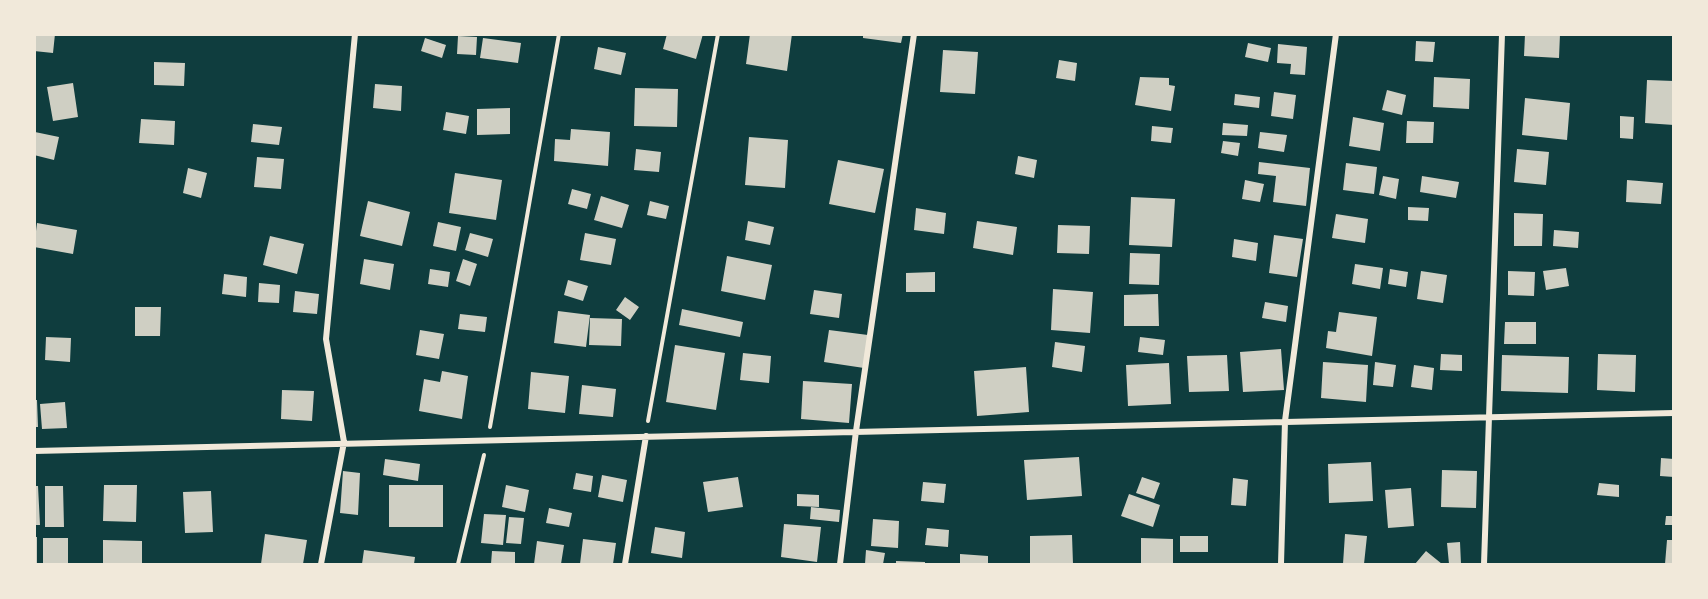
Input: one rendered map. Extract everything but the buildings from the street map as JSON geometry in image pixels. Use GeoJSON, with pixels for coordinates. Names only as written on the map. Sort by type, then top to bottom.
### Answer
{"type":"FeatureCollection","features":[{"type":"Feature","properties":{"kind":"street"},"geometry":{"type":"LineString","coordinates":[[321,564],[344,442],[326,339],[355,34]]}},
{"type":"Feature","properties":{"kind":"street"},"geometry":{"type":"LineString","coordinates":[[840,564],[856,431],[914,34]]}},
{"type":"Feature","properties":{"kind":"street"},"geometry":{"type":"LineString","coordinates":[[1281,564],[1285,422],[1336,34]]}},
{"type":"Feature","properties":{"kind":"street"},"geometry":{"type":"LineString","coordinates":[[1484,564],[1502,34]]}},
{"type":"Feature","properties":{"kind":"street"},"geometry":{"type":"LineString","coordinates":[[34,451],[344,442],[1674,413]]}},
{"type":"Feature","properties":{"kind":"street"},"geometry":{"type":"LineString","coordinates":[[625,564],[646,436]]}},
{"type":"Feature","properties":{"kind":"path"},"geometry":{"type":"LineString","coordinates":[[458,564],[488,439],[559,34]]}},
{"type":"Feature","properties":{"kind":"path"},"geometry":{"type":"LineString","coordinates":[[646,436],[718,34]]}}]}
